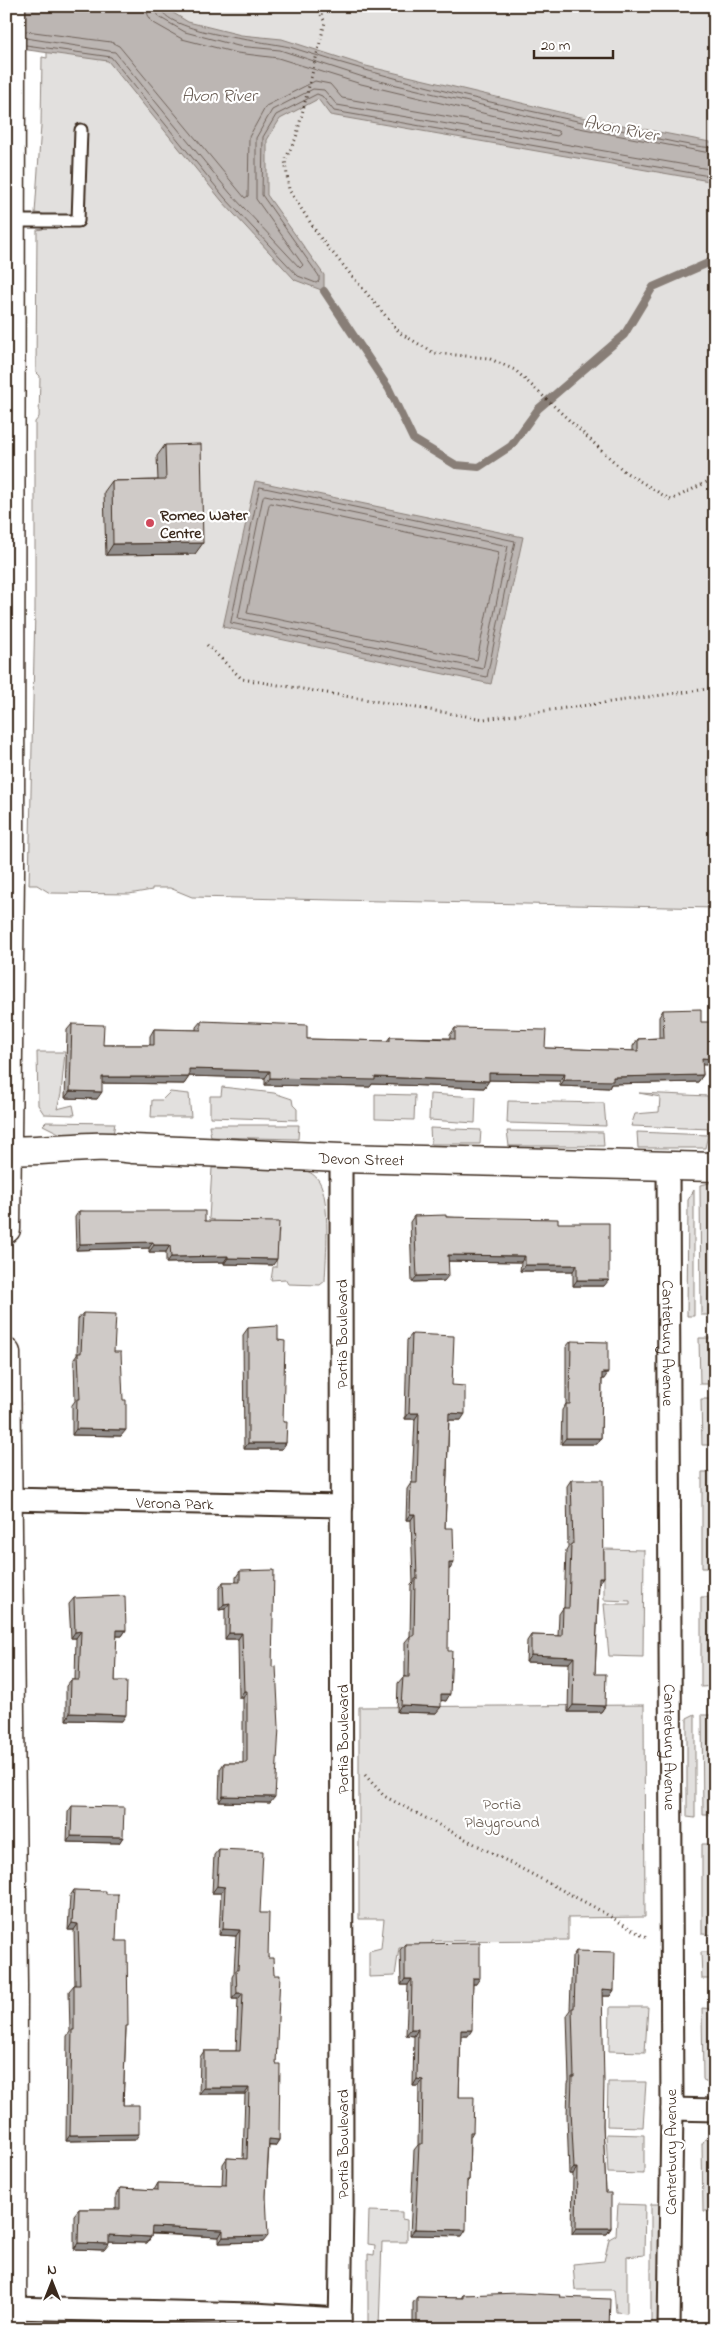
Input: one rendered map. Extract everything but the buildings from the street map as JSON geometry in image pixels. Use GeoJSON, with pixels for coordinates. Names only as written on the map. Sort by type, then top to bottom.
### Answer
{"type":"FeatureCollection","features":[{"type":"Feature","properties":{"kind":"main road"},"geometry":{"type":"LineString","coordinates":[[6,1229],[8,1150],[11,6]]}},
{"type":"Feature","properties":{"kind":"main road","name":"Devon Street"},"geometry":{"type":"LineString","coordinates":[[8,1150],[34,1152],[117,1146],[134,1149],[341,1158],[715,1167]]}},
{"type":"Feature","properties":{"kind":"main road"},"geometry":{"type":"LineString","coordinates":[[6,1353],[12,2318]]}},
{"type":"Feature","properties":{"kind":"street","name":"Portia Boulevard"},"geometry":{"type":"LineString","coordinates":[[340,2324],[342,2204],[341,1158]]}},
{"type":"Feature","properties":{"kind":"street","name":"Canterbury Avenue"},"geometry":{"type":"LineString","coordinates":[[668,1165],[672,2109],[669,2329]]}},
{"type":"Feature","properties":{"kind":"street","name":"Verona Park"},"geometry":{"type":"LineString","coordinates":[[7,1499],[342,1506]]}},
{"type":"Feature","properties":{"kind":"street"},"geometry":{"type":"LineString","coordinates":[[672,2109],[715,2110]]}},
{"type":"Feature","properties":{"kind":"street"},"geometry":{"type":"LineString","coordinates":[[12,2318],[253,2314],[340,2324]]}},
{"type":"Feature","properties":{"kind":"lane"},"geometry":{"type":"LineString","coordinates":[[11,222],[78,222],[81,130]]}},
{"type":"Feature","properties":{"kind":"path"},"geometry":{"type":"LineString","coordinates":[[316,6],[325,22],[296,138],[285,160],[289,190],[321,239],[400,333],[434,353],[488,358],[515,370],[625,472],[671,500],[715,478]]}},
{"type":"Feature","properties":{"kind":"path"},"geometry":{"type":"LineString","coordinates":[[207,645],[242,679],[484,719],[715,688]]}},
{"type":"Feature","properties":{"kind":"path"},"geometry":{"type":"LineString","coordinates":[[361,1771],[384,1796],[585,1902],[648,1939]]}},
{"type":"Feature","properties":{"kind":"green space"},"geometry":{"type":"Polygon","coordinates":[[[47,6],[715,6],[715,908],[192,897],[170,888],[152,888],[152,890],[129,894],[50,893],[37,885],[29,885],[35,609],[35,422],[39,417],[40,376],[36,372],[37,230],[43,229],[43,214],[35,213],[41,126],[42,57],[47,58],[47,6]]]}},
{"type":"Feature","properties":{"kind":"green space"},"geometry":{"type":"Polygon","coordinates":[[[37,1052],[65,1052],[61,1094],[57,1109],[73,1105],[75,1115],[44,1114],[38,1105],[37,1052]]]}},
{"type":"Feature","properties":{"kind":"green space"},"geometry":{"type":"Polygon","coordinates":[[[222,1087],[274,1093],[292,1099],[293,1105],[297,1109],[297,1120],[210,1117],[210,1096],[221,1096],[222,1087]]]}},
{"type":"Feature","properties":{"kind":"green space"},"geometry":{"type":"Polygon","coordinates":[[[170,1092],[189,1094],[191,1117],[151,1117],[152,1100],[162,1100],[170,1092]]]}},
{"type":"Feature","properties":{"kind":"green space"},"geometry":{"type":"Polygon","coordinates":[[[639,1093],[708,1096],[711,1129],[631,1126],[635,1114],[659,1112],[660,1097],[639,1093]]]}},
{"type":"Feature","properties":{"kind":"green space"},"geometry":{"type":"Polygon","coordinates":[[[375,1094],[415,1095],[414,1120],[375,1119],[375,1094]]]}},
{"type":"Feature","properties":{"kind":"green space"},"geometry":{"type":"Polygon","coordinates":[[[430,1094],[476,1097],[475,1123],[429,1120],[430,1094]]]}},
{"type":"Feature","properties":{"kind":"green space"},"geometry":{"type":"Polygon","coordinates":[[[508,1101],[604,1103],[606,1126],[507,1123],[508,1101]]]}},
{"type":"Feature","properties":{"kind":"green space"},"geometry":{"type":"Polygon","coordinates":[[[46,1122],[115,1123],[113,1135],[61,1134],[43,1125],[46,1122]]]}},
{"type":"Feature","properties":{"kind":"green space"},"geometry":{"type":"Polygon","coordinates":[[[209,1125],[299,1125],[298,1139],[211,1137],[209,1125]]]}},
{"type":"Feature","properties":{"kind":"green space"},"geometry":{"type":"Polygon","coordinates":[[[430,1128],[481,1130],[480,1144],[431,1144],[430,1128]]]}},
{"type":"Feature","properties":{"kind":"green space"},"geometry":{"type":"Polygon","coordinates":[[[507,1131],[603,1132],[604,1146],[509,1146],[507,1131]]]}},
{"type":"Feature","properties":{"kind":"green space"},"geometry":{"type":"Polygon","coordinates":[[[637,1132],[708,1135],[705,1148],[638,1148],[637,1132]]]}},
{"type":"Feature","properties":{"kind":"green space"},"geometry":{"type":"Polygon","coordinates":[[[212,1168],[304,1170],[316,1177],[323,1190],[325,1202],[327,1245],[325,1281],[320,1285],[288,1284],[285,1279],[271,1280],[273,1267],[276,1267],[279,1229],[214,1226],[214,1220],[209,1219],[212,1168]]]}},
{"type":"Feature","properties":{"kind":"green space"},"geometry":{"type":"Polygon","coordinates":[[[715,1182],[715,1315],[701,1315],[700,1185],[715,1182]]]}},
{"type":"Feature","properties":{"kind":"green space"},"geometry":{"type":"Polygon","coordinates":[[[694,1190],[694,1316],[687,1316],[688,1200],[694,1190]]]}},
{"type":"Feature","properties":{"kind":"green space"},"geometry":{"type":"Polygon","coordinates":[[[699,1338],[715,1338],[715,1384],[700,1384],[699,1338]]]}},
{"type":"Feature","properties":{"kind":"green space"},"geometry":{"type":"Polygon","coordinates":[[[701,1399],[715,1399],[715,1445],[702,1445],[701,1399]]]}},
{"type":"Feature","properties":{"kind":"green space"},"geometry":{"type":"Polygon","coordinates":[[[702,1472],[715,1472],[715,1568],[702,1568],[702,1472]]]}},
{"type":"Feature","properties":{"kind":"green space"},"geometry":{"type":"Polygon","coordinates":[[[604,1549],[644,1550],[643,1657],[609,1656],[604,1604],[630,1604],[630,1601],[604,1600],[604,1549]]]}},
{"type":"Feature","properties":{"kind":"green space"},"geometry":{"type":"Polygon","coordinates":[[[701,1597],[715,1597],[715,1686],[701,1687],[701,1597]]]}},
{"type":"Feature","properties":{"kind":"green space","name":"Portia Playground"},"geometry":{"type":"Polygon","coordinates":[[[644,1705],[645,1917],[568,1918],[568,1940],[432,1941],[431,1948],[399,1948],[395,1976],[369,1977],[369,1951],[381,1948],[384,1919],[359,1919],[359,1707],[644,1705]]]}},
{"type":"Feature","properties":{"kind":"green space"},"geometry":{"type":"Polygon","coordinates":[[[695,1714],[695,1818],[687,1817],[687,1718],[695,1714]]]}},
{"type":"Feature","properties":{"kind":"green space"},"geometry":{"type":"Polygon","coordinates":[[[702,1715],[715,1715],[715,1815],[703,1815],[702,1715]]]}},
{"type":"Feature","properties":{"kind":"green space"},"geometry":{"type":"Polygon","coordinates":[[[702,1844],[715,1844],[715,1935],[702,1934],[702,1844]]]}},
{"type":"Feature","properties":{"kind":"green space"},"geometry":{"type":"Polygon","coordinates":[[[701,1952],[715,1952],[715,1979],[702,1979],[701,1952]]]}},
{"type":"Feature","properties":{"kind":"green space"},"geometry":{"type":"Polygon","coordinates":[[[610,2007],[648,2007],[645,2052],[609,2051],[610,2007]]]}},
{"type":"Feature","properties":{"kind":"green space"},"geometry":{"type":"Polygon","coordinates":[[[702,2008],[715,2009],[715,2083],[705,2082],[703,2079],[702,2008]]]}},
{"type":"Feature","properties":{"kind":"green space"},"geometry":{"type":"Polygon","coordinates":[[[608,2082],[646,2082],[643,2127],[607,2126],[608,2082]]]}},
{"type":"Feature","properties":{"kind":"green space"},"geometry":{"type":"Polygon","coordinates":[[[606,2134],[644,2135],[644,2174],[608,2173],[606,2134]]]}},
{"type":"Feature","properties":{"kind":"green space"},"geometry":{"type":"Polygon","coordinates":[[[705,2139],[715,2140],[715,2211],[703,2211],[702,2144],[705,2139]]]}},
{"type":"Feature","properties":{"kind":"green space"},"geometry":{"type":"Polygon","coordinates":[[[618,2204],[645,2205],[644,2255],[627,2257],[627,2313],[616,2312],[614,2290],[575,2290],[573,2264],[604,2261],[609,2239],[616,2235],[618,2204]]]}},
{"type":"Feature","properties":{"kind":"green space"},"geometry":{"type":"Polygon","coordinates":[[[651,2204],[659,2204],[659,2329],[651,2329],[651,2204]]]}},
{"type":"Feature","properties":{"kind":"green space"},"geometry":{"type":"Polygon","coordinates":[[[369,2211],[402,2212],[402,2219],[407,2220],[407,2242],[382,2242],[379,2327],[388,2329],[368,2329],[368,2254],[374,2255],[375,2245],[368,2244],[369,2211]]]}},
{"type":"Feature","properties":{"kind":"water","name":"Avon River"},"geometry":{"type":"Polygon","coordinates":[[[6,6],[162,6],[188,22],[241,35],[282,39],[366,66],[576,116],[715,143],[715,182],[330,115],[318,99],[280,119],[267,140],[267,195],[324,275],[324,291],[295,280],[222,201],[108,61],[6,47],[6,6]]]}},
{"type":"Feature","properties":{"kind":"water"},"geometry":{"type":"Polygon","coordinates":[[[255,481],[523,537],[491,684],[223,627],[255,481]]]}},
{"type":"Feature","properties":{"kind":"waterway"},"geometry":{"type":"LineString","coordinates":[[324,291],[389,389],[413,439],[456,465],[479,467],[511,446],[538,409],[624,335],[653,287],[715,260]]}},
{"type":"Feature","properties":{"kind":"place","name":"Romeo Water Centre"},"geometry":{"type":"Point","coordinates":[150,523]}}]}
